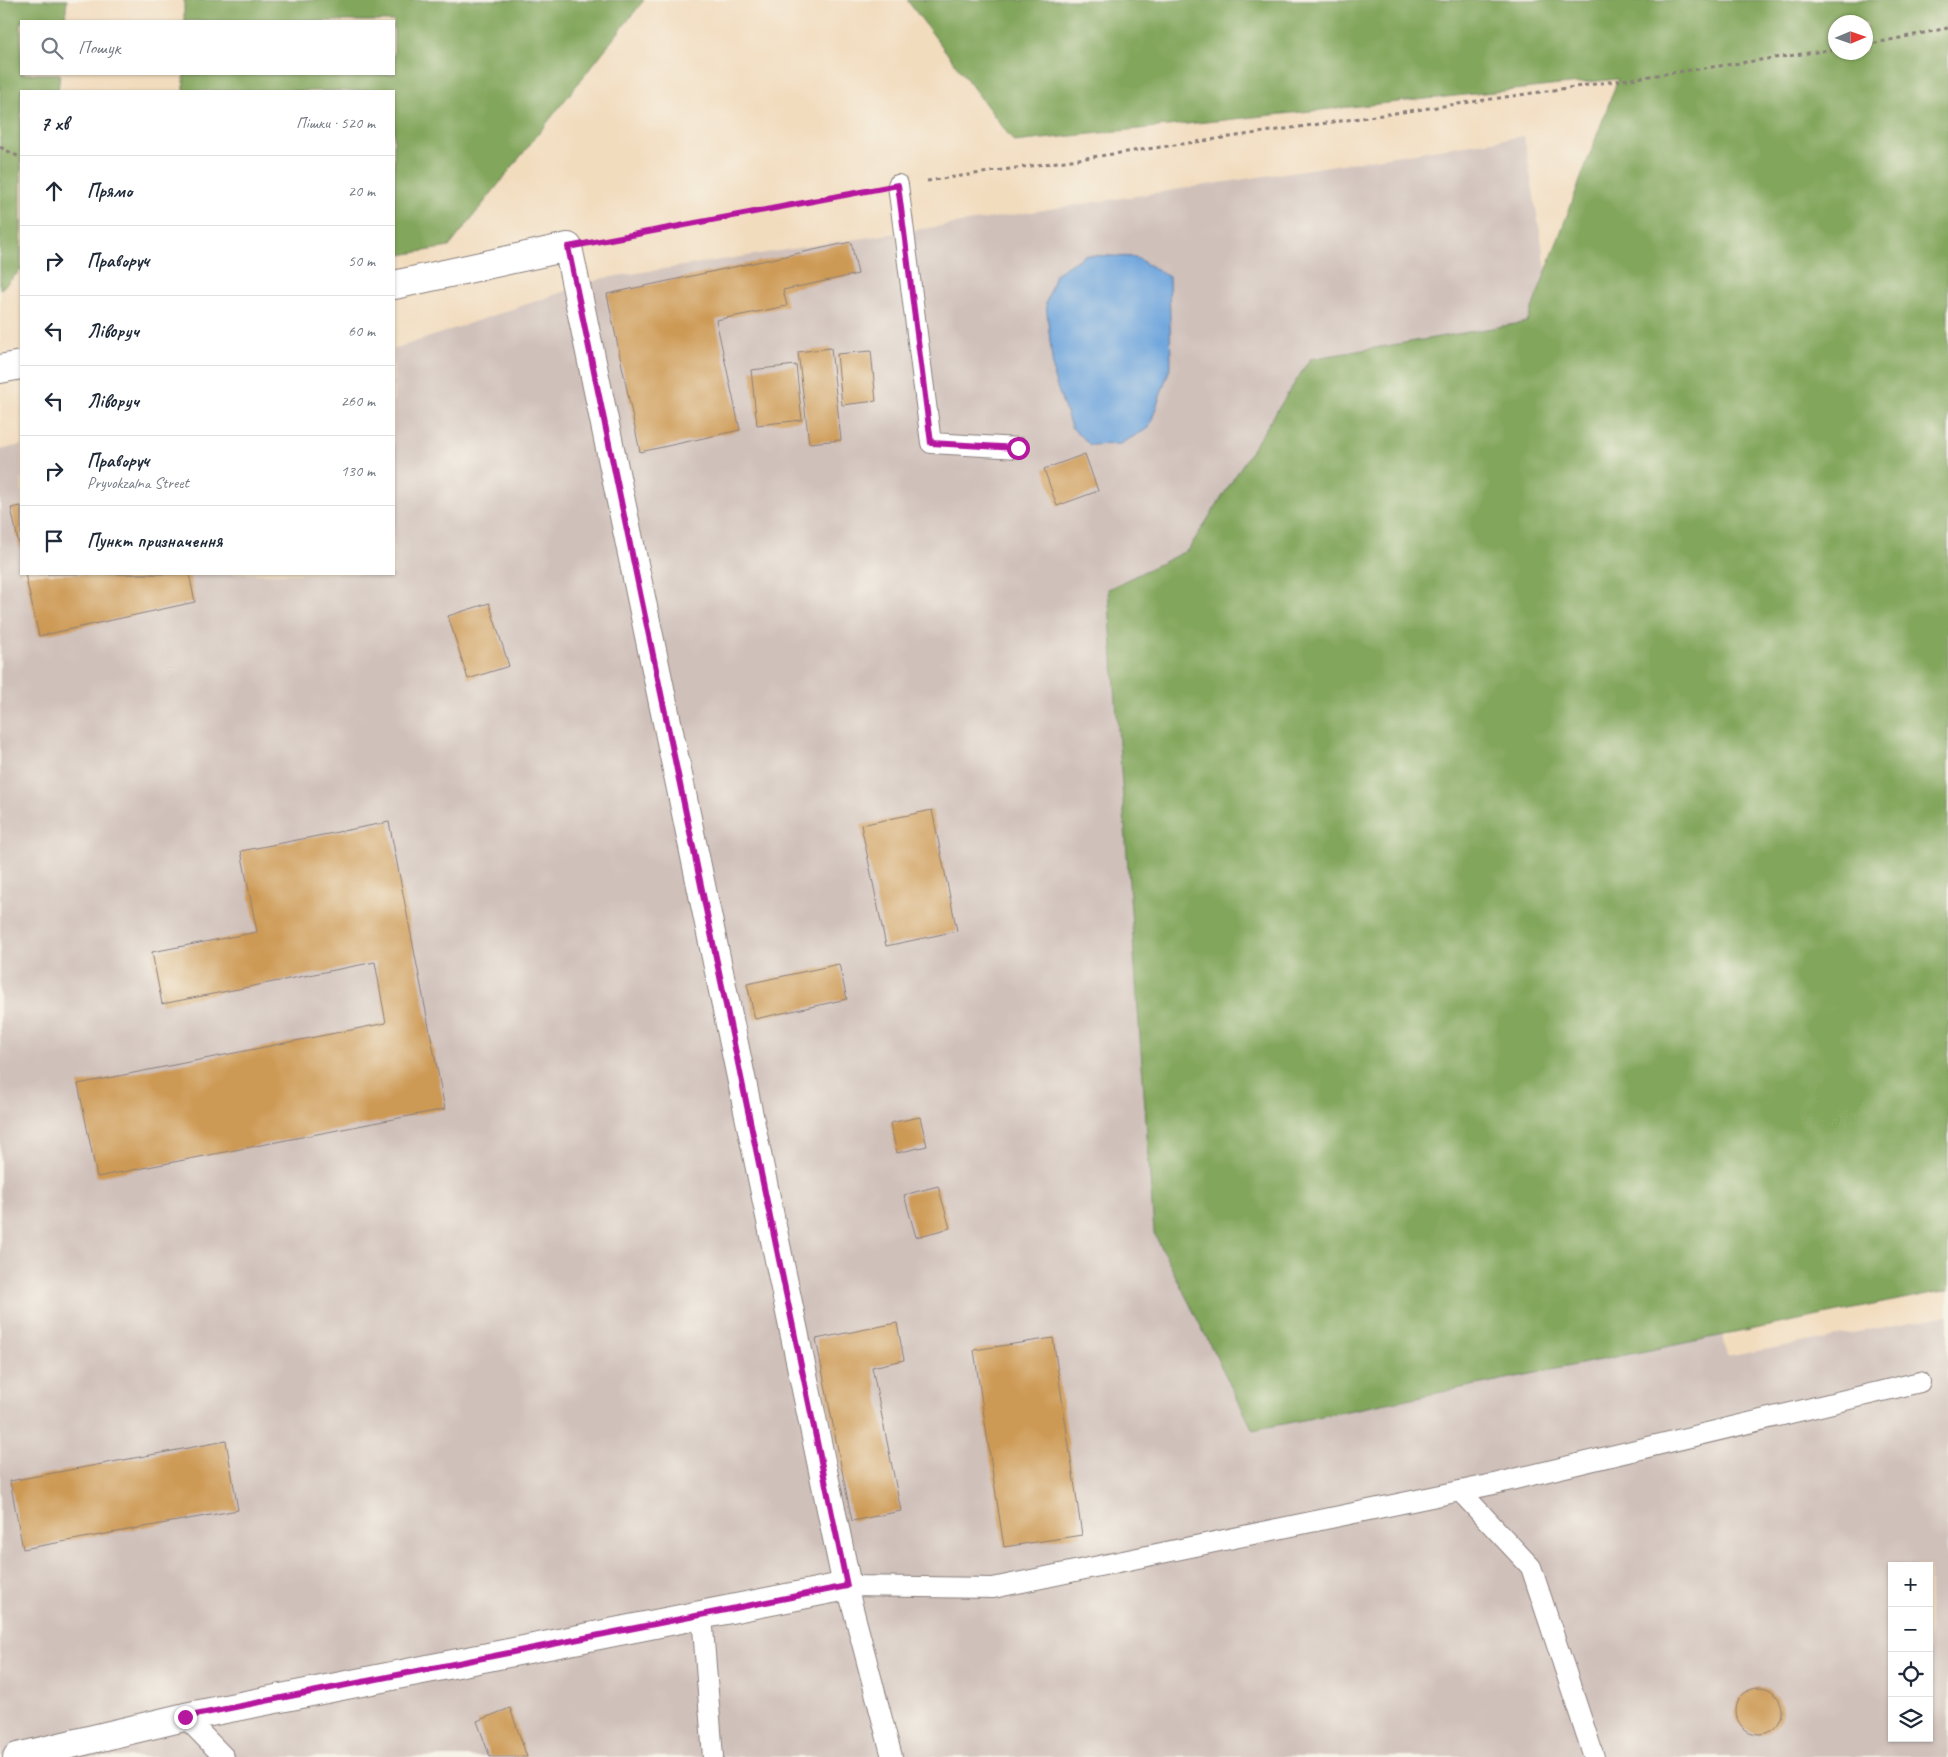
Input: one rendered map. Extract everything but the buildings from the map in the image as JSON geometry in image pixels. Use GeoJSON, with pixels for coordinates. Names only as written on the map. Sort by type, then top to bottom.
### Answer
{"type":"FeatureCollection","features":[{"type":"Feature","properties":{"kind":"street"},"geometry":{"type":"LineString","coordinates":[[16,1757],[185,1717],[847,1586],[568,247],[395,285]]}},
{"type":"Feature","properties":{"kind":"street"},"geometry":{"type":"LineString","coordinates":[[0,369],[20,365]]}},
{"type":"Feature","properties":{"kind":"lane"},"geometry":{"type":"LineString","coordinates":[[898,185],[931,443],[1018,448]]}},
{"type":"Feature","properties":{"kind":"lane"},"geometry":{"type":"LineString","coordinates":[[892,1757],[847,1586],[993,1588],[1460,1491],[1920,1382]]}},
{"type":"Feature","properties":{"kind":"lane"},"geometry":{"type":"LineString","coordinates":[[1460,1491],[1531,1567],[1594,1757]]}},
{"type":"Feature","properties":{"kind":"lane"},"geometry":{"type":"LineString","coordinates":[[702,1615],[713,1757]]}},
{"type":"Feature","properties":{"kind":"lane"},"geometry":{"type":"LineString","coordinates":[[185,1717],[224,1757]]}},
{"type":"Feature","properties":{"kind":"path"},"geometry":{"type":"LineString","coordinates":[[1873,44],[1948,28]]}},
{"type":"Feature","properties":{"kind":"path"},"geometry":{"type":"LineString","coordinates":[[568,247],[898,185],[1828,50]]}},
{"type":"Feature","properties":{"kind":"path"},"geometry":{"type":"LineString","coordinates":[[0,147],[20,157]]}},
{"type":"Feature","properties":{"kind":"shaded area"},"geometry":{"type":"Polygon","coordinates":[[[1524,136],[1727,1357],[1948,1315],[1948,1757],[0,1757],[0,450],[20,445],[20,575],[395,575],[395,349],[604,278],[1524,136]]]}},
{"type":"Feature","properties":{"kind":"green space"},"geometry":{"type":"Polygon","coordinates":[[[0,0],[67,0],[65,20],[20,20],[20,75],[60,75],[58,90],[20,90],[20,271],[0,290],[0,0]]]}},
{"type":"Feature","properties":{"kind":"green space"},"geometry":{"type":"Polygon","coordinates":[[[184,0],[644,0],[449,247],[395,256],[395,90],[184,90],[184,75],[395,75],[395,20],[184,20],[184,0]]]}},
{"type":"Feature","properties":{"kind":"green space"},"geometry":{"type":"Polygon","coordinates":[[[907,0],[1948,0],[1948,1290],[1253,1430],[1154,1233],[1108,589],[1188,550],[1310,359],[1527,322],[1618,79],[1014,142],[907,0]]]}},
{"type":"Feature","properties":{"kind":"water"},"geometry":{"type":"Polygon","coordinates":[[[1085,255],[1135,257],[1169,277],[1171,365],[1149,428],[1120,444],[1090,445],[1071,427],[1054,378],[1046,303],[1055,274],[1085,255]]]}},
{"type":"Feature","properties":{"kind":"route"},"geometry":{"type":"LineString","coordinates":[[185,1717],[847,1586],[568,247],[898,185],[931,443],[1018,448]]}}]}
